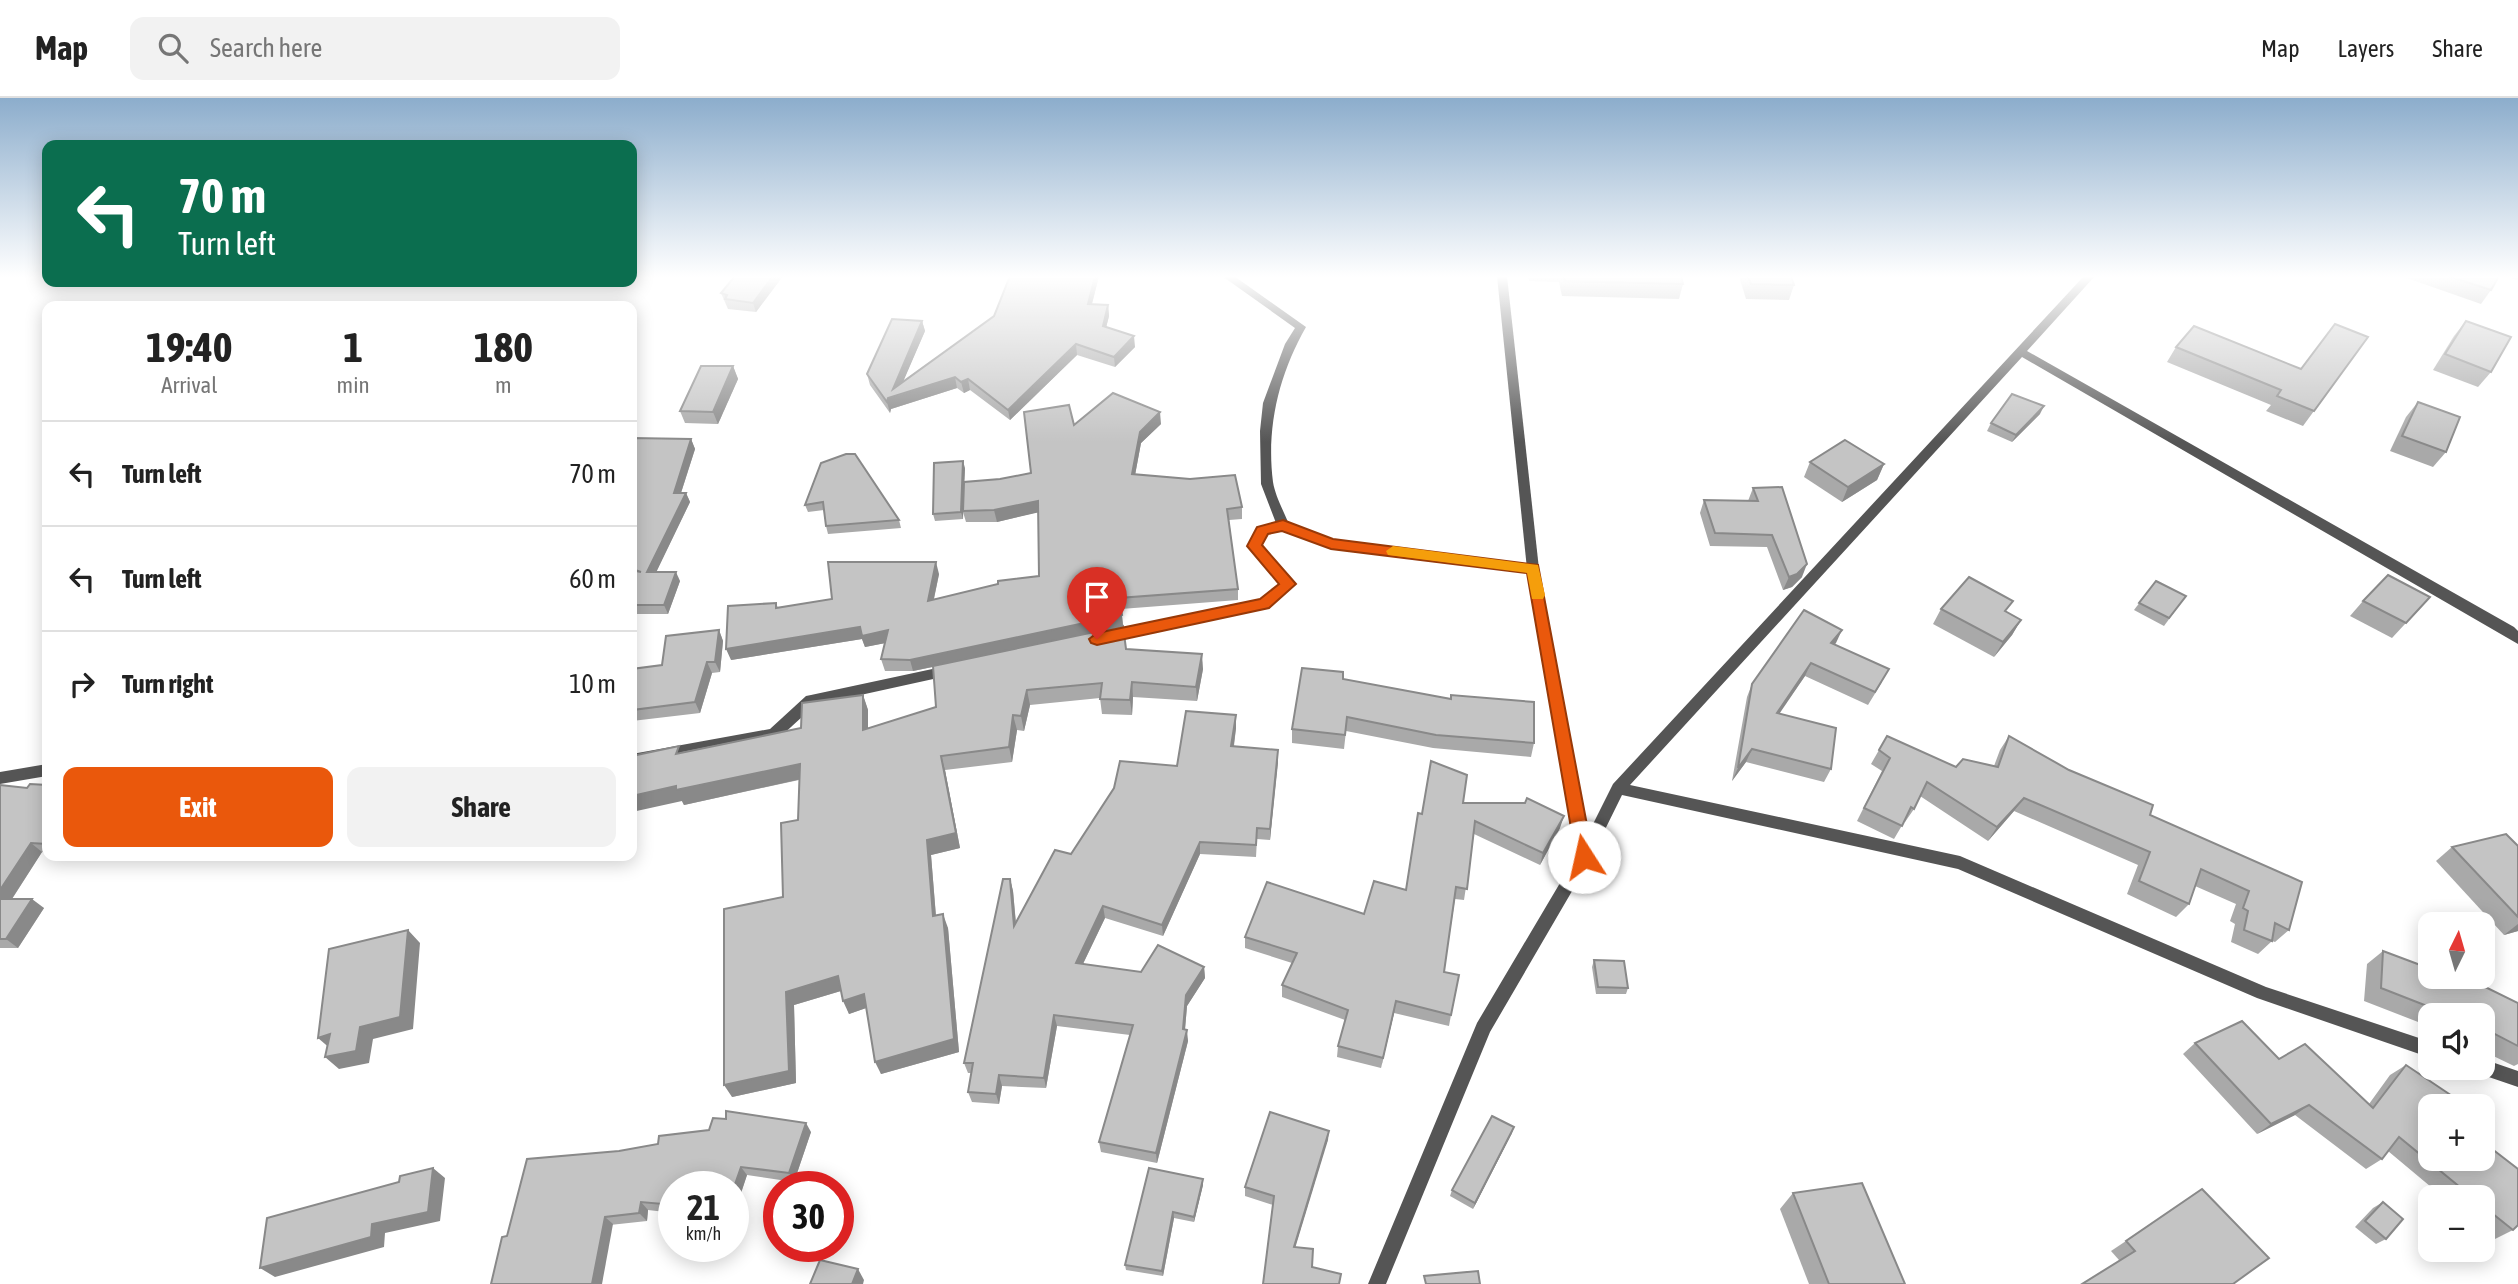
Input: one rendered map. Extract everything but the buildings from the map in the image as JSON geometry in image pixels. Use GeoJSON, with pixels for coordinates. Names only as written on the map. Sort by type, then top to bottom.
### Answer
{"type":"FeatureCollection","features":[{"type":"Feature","properties":{"kind":"street"},"geometry":{"type":"LineString","coordinates":[[1283,525],[1267,484],[1266,431],[1269,404],[1291,344],[1298,331]]}},
{"type":"Feature","properties":{"kind":"street"},"geometry":{"type":"LineString","coordinates":[[1508,331],[1533,569],[1584,857]]}},
{"type":"Feature","properties":{"kind":"street"},"geometry":{"type":"LineString","coordinates":[[1377,1284],[1483,1028],[1584,857],[1618,788],[2038,331]]}},
{"type":"Feature","properties":{"kind":"street"},"geometry":{"type":"LineString","coordinates":[[2020,351],[2509,631],[2518,639]]}},
{"type":"Feature","properties":{"kind":"street"},"geometry":{"type":"LineString","coordinates":[[1092,640],[1264,604],[1288,584],[1254,546],[1262,531],[1283,525],[1331,544],[1533,569]]}},
{"type":"Feature","properties":{"kind":"street"},"geometry":{"type":"LineString","coordinates":[[637,759],[774,734],[811,700],[961,668]]}},
{"type":"Feature","properties":{"kind":"street"},"geometry":{"type":"LineString","coordinates":[[0,778],[42,771]]}},
{"type":"Feature","properties":{"kind":"street"},"geometry":{"type":"LineString","coordinates":[[1618,788],[1960,863],[2263,993],[2418,1046]]}},
{"type":"Feature","properties":{"kind":"street"},"geometry":{"type":"LineString","coordinates":[[2495,1072],[2518,1079]]}},
{"type":"Feature","properties":{"kind":"slow traffic"},"geometry":{"type":"LineString","coordinates":[[1393,551],[1533,569],[1538,595]]}},
{"type":"Feature","properties":{"kind":"route"},"geometry":{"type":"LineString","coordinates":[[1097,639],[1264,604],[1288,584],[1254,546],[1262,531],[1283,525],[1331,544],[1533,569],[1584,857]]}}]}
